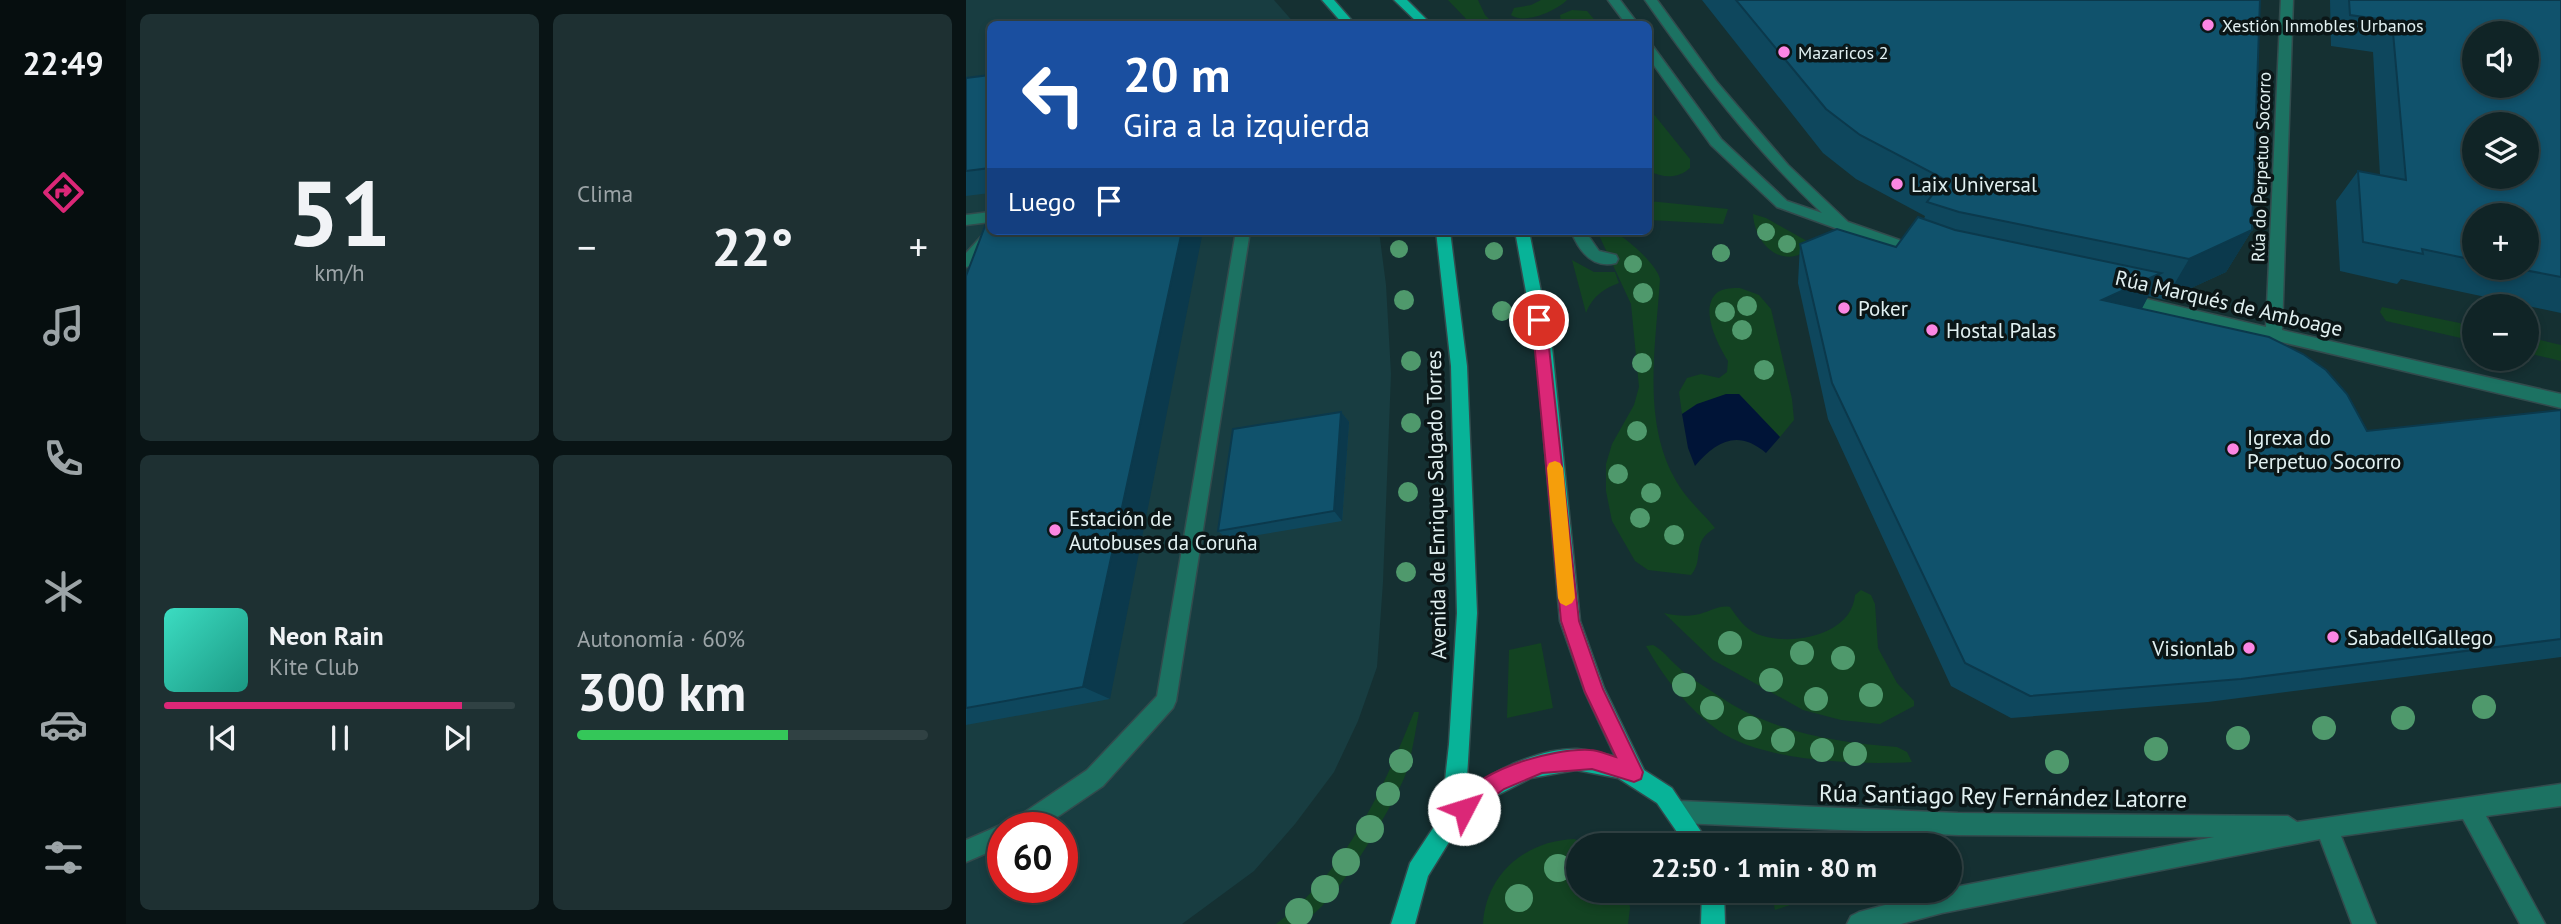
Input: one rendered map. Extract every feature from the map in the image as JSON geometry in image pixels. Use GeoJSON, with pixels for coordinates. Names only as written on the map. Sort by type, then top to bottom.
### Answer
{"type":"FeatureCollection","features":[{"type":"Feature","properties":{"kind":"main road"},"geometry":{"type":"LineString","coordinates":[[1328,0],[1346,21]]}},
{"type":"Feature","properties":{"kind":"main road"},"geometry":{"type":"LineString","coordinates":[[1400,0],[1422,21]]}},
{"type":"Feature","properties":{"kind":"main road","name":"Avenida de Enrique Salgado Torres"},"geometry":{"type":"LineString","coordinates":[[1443,235],[1459,366],[1467,613],[1460,744],[1452,820]]}},
{"type":"Feature","properties":{"kind":"main road"},"geometry":{"type":"LineString","coordinates":[[1523,235],[1544,347],[1570,621],[1595,692],[1634,772]]}},
{"type":"Feature","properties":{"kind":"main road"},"geometry":{"type":"LineString","coordinates":[[1398,920],[1429,852],[1452,820],[1497,782],[1542,763],[1592,759],[1634,772],[1667,798],[1680,812],[1692,833]]}},
{"type":"Feature","properties":{"kind":"main road"},"geometry":{"type":"LineString","coordinates":[[1713,903],[1713,924]]}},
{"type":"Feature","properties":{"kind":"street"},"geometry":{"type":"LineString","coordinates":[[1614,0],[1630,21]]}},
{"type":"Feature","properties":{"kind":"street"},"geometry":{"type":"LineString","coordinates":[[1651,0],[1711,84],[1783,168],[1849,229]]}},
{"type":"Feature","properties":{"kind":"street","name":"Rúa do Perpetuo Socorro"},"geometry":{"type":"LineString","coordinates":[[2274,335],[2287,0]]}},
{"type":"Feature","properties":{"kind":"street"},"geometry":{"type":"LineString","coordinates":[[1652,54],[1716,142],[1782,204],[1934,258]]}},
{"type":"Feature","properties":{"kind":"street"},"geometry":{"type":"LineString","coordinates":[[966,220],[987,217]]}},
{"type":"Feature","properties":{"kind":"street"},"geometry":{"type":"LineString","coordinates":[[966,262],[991,235]]}},
{"type":"Feature","properties":{"kind":"street"},"geometry":{"type":"LineString","coordinates":[[1045,812],[1095,778],[1166,701],[1242,235]]}},
{"type":"Feature","properties":{"kind":"street"},"geometry":{"type":"LineString","coordinates":[[1580,235],[1593,256],[1611,259]]}},
{"type":"Feature","properties":{"kind":"street","name":"Rúa Marqués de Amboage"},"geometry":{"type":"LineString","coordinates":[[2101,295],[2561,401]]}},
{"type":"Feature","properties":{"kind":"street","name":"Rúa Santiago Rey Fernández Latorre"},"geometry":{"type":"LineString","coordinates":[[1859,924],[1942,901],[2326,827],[2561,795]]}},
{"type":"Feature","properties":{"kind":"street"},"geometry":{"type":"LineString","coordinates":[[2469,808],[2533,924]]}},
{"type":"Feature","properties":{"kind":"street","name":"Rúa Santiago Rey Fernández Latorre"},"geometry":{"type":"LineString","coordinates":[[1680,812],[1958,824],[2326,827]]}},
{"type":"Feature","properties":{"kind":"street"},"geometry":{"type":"LineString","coordinates":[[2326,827],[2364,924]]}},
{"type":"Feature","properties":{"kind":"street"},"geometry":{"type":"LineString","coordinates":[[966,851],[987,842]]}},
{"type":"Feature","properties":{"kind":"shaded area","name":"Estación de Autobuses da Coruña"},"geometry":{"type":"Polygon","coordinates":[[[966,0],[1274,0],[1292,21],[987,21],[987,235],[1380,235],[1386,285],[1391,374],[1377,667],[1358,721],[1334,772],[1295,824],[1254,871],[1182,924],[966,924],[966,0]]]}},
{"type":"Feature","properties":{"kind":"green space"},"geometry":{"type":"Polygon","coordinates":[[[1448,0],[1478,0],[1491,21],[1468,21],[1448,0]]]}},
{"type":"Feature","properties":{"kind":"green space"},"geometry":{"type":"Polygon","coordinates":[[[1541,0],[1567,0],[1532,18],[1517,18],[1511,15],[1514,8],[1541,0]]]}},
{"type":"Feature","properties":{"kind":"green space"},"geometry":{"type":"Polygon","coordinates":[[[1572,10],[1587,11],[1595,21],[1561,21],[1560,15],[1572,10]]]}},
{"type":"Feature","properties":{"kind":"green space"},"geometry":{"type":"Polygon","coordinates":[[[1652,112],[1690,159],[1690,168],[1685,172],[1670,176],[1652,172],[1652,112]]]}},
{"type":"Feature","properties":{"kind":"green space"},"geometry":{"type":"Polygon","coordinates":[[[1652,201],[1728,209],[1723,224],[1652,220],[1652,201]]]}},
{"type":"Feature","properties":{"kind":"green space"},"geometry":{"type":"Polygon","coordinates":[[[1753,214],[1766,218],[1814,245],[1793,256],[1774,252],[1759,237],[1753,214]]]}},
{"type":"Feature","properties":{"kind":"green space"},"geometry":{"type":"Polygon","coordinates":[[[1599,235],[1620,235],[1641,252],[1660,279],[1654,354],[1654,405],[1658,430],[1664,454],[1678,484],[1715,528],[1703,539],[1691,575],[1648,570],[1635,561],[1612,521],[1606,491],[1606,464],[1612,444],[1634,405],[1639,387],[1631,304],[1599,235]]]}},
{"type":"Feature","properties":{"kind":"green space"},"geometry":{"type":"Polygon","coordinates":[[[1572,260],[1594,272],[1615,272],[1619,283],[1599,294],[1586,313],[1572,260]]]}},
{"type":"Feature","properties":{"kind":"green space"},"geometry":{"type":"Polygon","coordinates":[[[1740,288],[1759,295],[1771,309],[1792,399],[1794,420],[1780,437],[1739,394],[1697,404],[1682,414],[1679,392],[1687,378],[1701,374],[1719,378],[1727,372],[1728,361],[1712,326],[1710,307],[1718,292],[1740,288]]]}},
{"type":"Feature","properties":{"kind":"green space"},"geometry":{"type":"Polygon","coordinates":[[[2382,307],[2462,324],[2462,338],[2386,321],[2380,312],[2382,307]]]}},
{"type":"Feature","properties":{"kind":"green space"},"geometry":{"type":"Polygon","coordinates":[[[2539,340],[2561,345],[2561,361],[2539,356],[2539,340]]]}},
{"type":"Feature","properties":{"kind":"green space"},"geometry":{"type":"Polygon","coordinates":[[[1861,590],[1871,595],[1875,604],[1878,648],[1897,683],[1914,701],[1914,706],[1880,724],[1841,720],[1803,710],[1713,660],[1664,613],[1691,616],[1730,607],[1745,626],[1757,634],[1770,638],[1801,638],[1831,629],[1843,620],[1851,609],[1855,595],[1861,590]]]}},
{"type":"Feature","properties":{"kind":"green space"},"geometry":{"type":"Polygon","coordinates":[[[1541,643],[1553,708],[1507,718],[1509,650],[1541,643]]]}},
{"type":"Feature","properties":{"kind":"green space"},"geometry":{"type":"Polygon","coordinates":[[[1653,645],[1696,681],[1759,718],[1826,738],[1897,747],[1907,752],[1912,762],[1866,763],[1812,759],[1761,749],[1738,741],[1719,731],[1687,703],[1646,646],[1653,645]]]}},
{"type":"Feature","properties":{"kind":"green space"},"geometry":{"type":"Polygon","coordinates":[[[1414,712],[1419,712],[1405,776],[1374,835],[1342,882],[1311,917],[1297,924],[1276,924],[1323,880],[1342,855],[1375,800],[1414,712]]]}},
{"type":"Feature","properties":{"kind":"green space"},"geometry":{"type":"Polygon","coordinates":[[[1566,840],[1566,903],[1629,903],[1628,924],[1483,924],[1486,906],[1500,875],[1525,853],[1566,840]]]}},
{"type":"Feature","properties":{"kind":"green space"},"geometry":{"type":"Polygon","coordinates":[[[1774,903],[1796,903],[1775,910],[1774,903]]]}},
{"type":"Feature","properties":{"kind":"water"},"geometry":{"type":"Polygon","coordinates":[[[1726,394],[1739,394],[1780,437],[1766,453],[1746,441],[1728,441],[1711,450],[1695,466],[1688,448],[1682,414],[1697,404],[1726,394]]]}},
{"type":"Feature","properties":{"kind":"building"},"geometry":{"type":"Polygon","coordinates":[[[1736,0],[2260,0],[2252,230],[2189,259],[1959,212],[1927,202],[1944,179],[1860,135],[1826,109],[1736,0]]]}},
{"type":"Feature","properties":{"kind":"building"},"geometry":{"type":"Polygon","coordinates":[[[2349,0],[2561,0],[2561,277],[2539,273],[2539,203],[2462,203],[2462,257],[2422,249],[2423,254],[2363,242],[2358,171],[2406,180],[2392,21],[2350,15],[2349,0]]]}},
{"type":"Feature","properties":{"kind":"building"},"geometry":{"type":"Polygon","coordinates":[[[987,75],[987,168],[966,171],[966,78],[987,75]]]}},
{"type":"Feature","properties":{"kind":"building"},"geometry":{"type":"Polygon","coordinates":[[[1918,217],[1955,230],[2161,273],[2102,300],[2269,337],[2303,354],[2326,370],[2347,394],[2367,431],[2561,410],[2561,639],[2241,679],[2030,696],[1965,663],[1832,383],[1800,244],[1837,229],[1896,247],[1918,217]]]}},
{"type":"Feature","properties":{"kind":"building","name":"Estación de Autobuses da Coruña"},"geometry":{"type":"Polygon","coordinates":[[[987,221],[987,235],[1181,235],[1083,687],[966,708],[966,276],[987,221]]]}},
{"type":"Feature","properties":{"kind":"building"},"geometry":{"type":"Polygon","coordinates":[[[1341,412],[1334,511],[1218,531],[1233,429],[1341,412]]]}},
{"type":"Feature","properties":{"kind":"slow traffic"},"geometry":{"type":"LineString","coordinates":[[1555,468],[1566,598]]}},
{"type":"Feature","properties":{"kind":"place","name":"Xestión Inmobles Urbanos"},"geometry":{"type":"Point","coordinates":[2208,25]}},
{"type":"Feature","properties":{"kind":"place","name":"Mazaricos 2"},"geometry":{"type":"Point","coordinates":[1784,52]}},
{"type":"Feature","properties":{"kind":"place","name":"Laix Universal"},"geometry":{"type":"Point","coordinates":[1897,184]}},
{"type":"Feature","properties":{"kind":"place","name":"Poker"},"geometry":{"type":"Point","coordinates":[1844,308]}},
{"type":"Feature","properties":{"kind":"place","name":"Hostal Palas"},"geometry":{"type":"Point","coordinates":[1932,330]}},
{"type":"Feature","properties":{"kind":"place","name":"Igrexa do Perpetuo Socorro"},"geometry":{"type":"Point","coordinates":[2233,449]}},
{"type":"Feature","properties":{"kind":"place","name":"Estación de Autobuses da Coruña"},"geometry":{"type":"Point","coordinates":[1055,530]}},
{"type":"Feature","properties":{"kind":"place","name":"SabadellGallego"},"geometry":{"type":"Point","coordinates":[2333,637]}},
{"type":"Feature","properties":{"kind":"place","name":"Visionlab"},"geometry":{"type":"Point","coordinates":[2249,648]}},
{"type":"Feature","properties":{"kind":"route"},"geometry":{"type":"LineString","coordinates":[[1464,809],[1497,782],[1520,770],[1542,763],[1592,759],[1634,772],[1595,692],[1570,621],[1544,347],[1539,320]]}}]}
